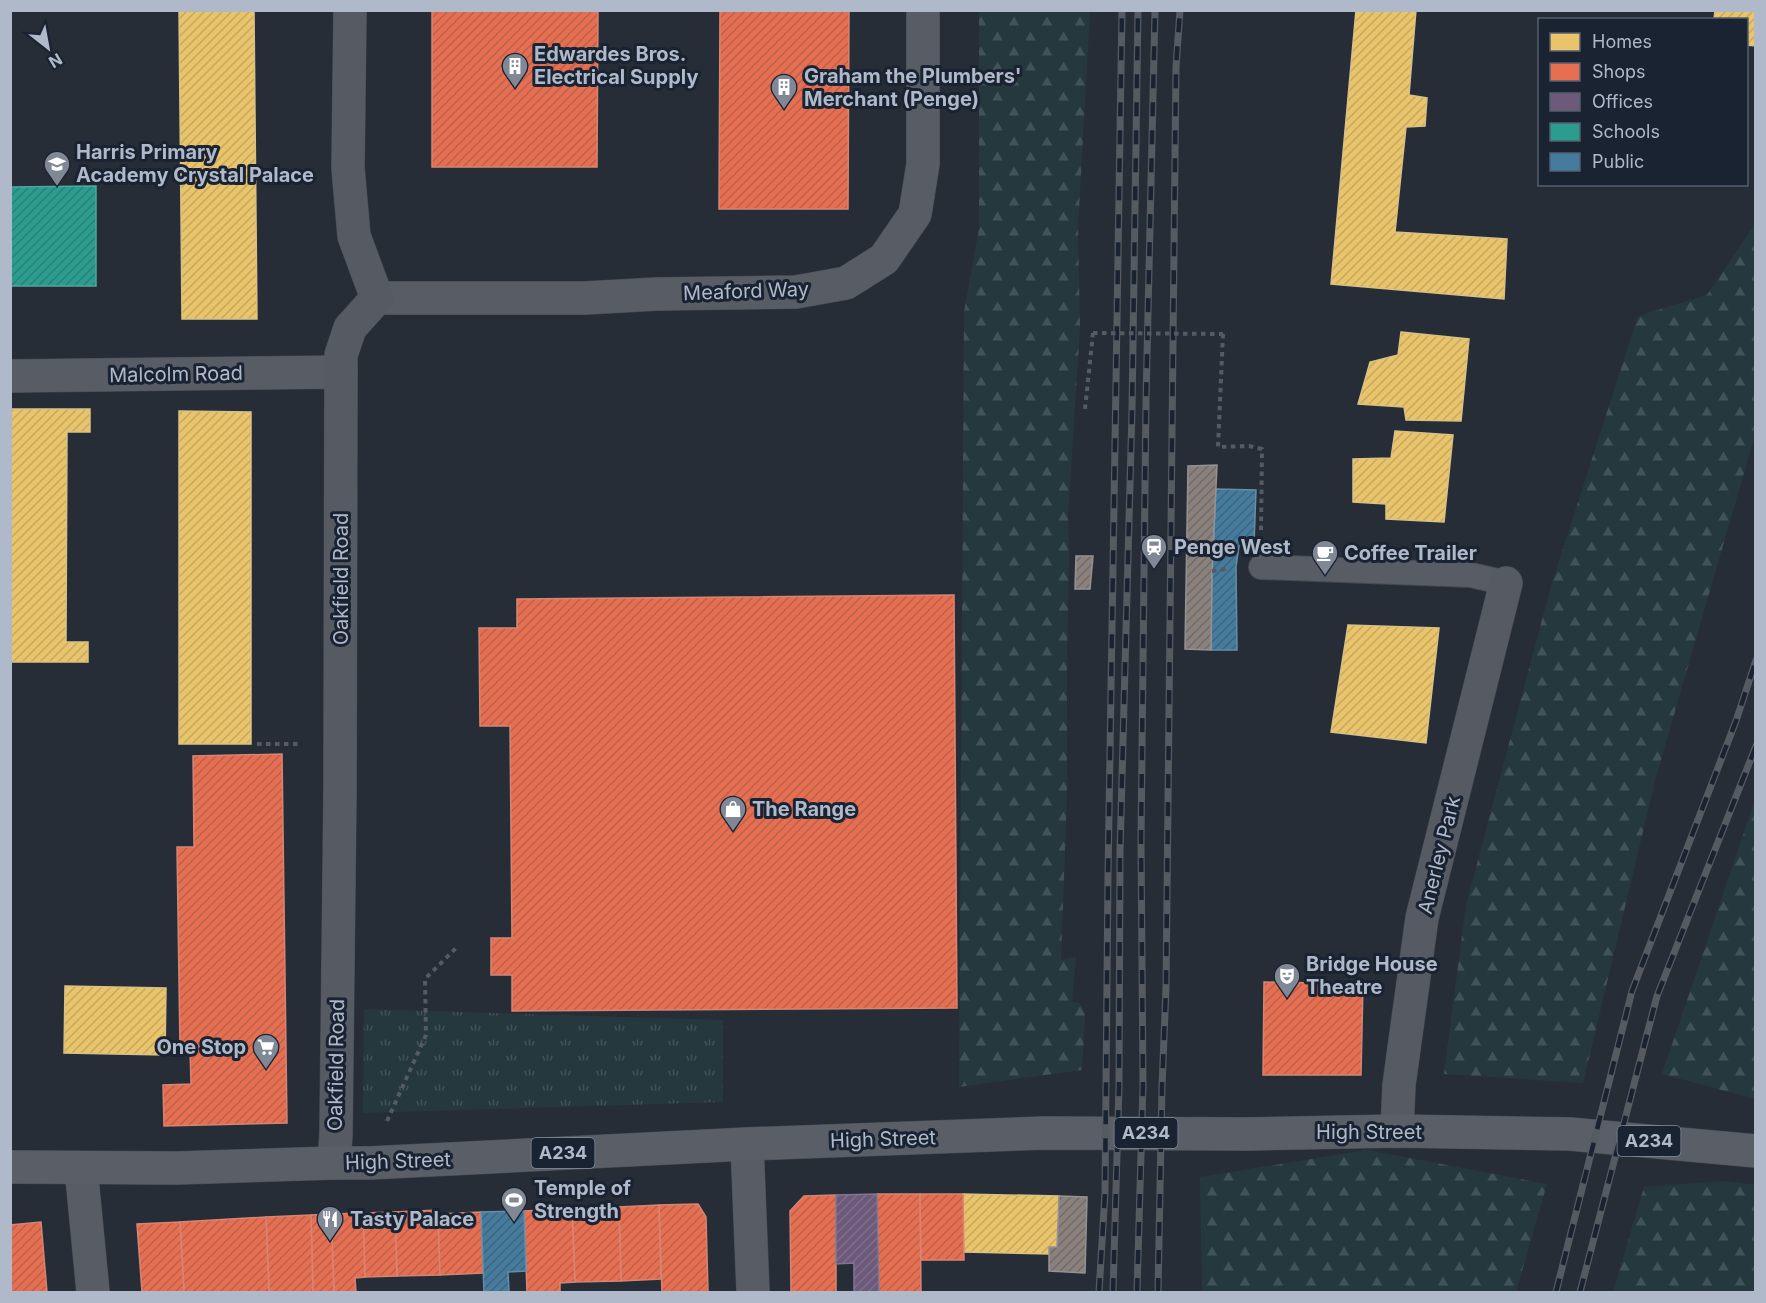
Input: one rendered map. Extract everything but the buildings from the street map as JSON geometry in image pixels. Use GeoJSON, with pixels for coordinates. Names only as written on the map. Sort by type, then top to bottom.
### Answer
{"type":"FeatureCollection","features":[{"type":"Feature","properties":{"kind":"main road","name":"High Street"},"geometry":{"type":"LineString","coordinates":[[10,1167],[177,1168],[369,1163],[1044,1132],[1247,1134],[1397,1131],[1570,1134],[1755,1151]]}},
{"type":"Feature","properties":{"kind":"street"},"geometry":{"type":"LineString","coordinates":[[350,10],[348,168],[354,236],[377,298]]}},
{"type":"Feature","properties":{"kind":"street","name":"Meaford Way"},"geometry":{"type":"LineString","coordinates":[[377,298],[585,298],[796,292],[846,283],[884,260],[915,214],[923,165],[923,10]]}},
{"type":"Feature","properties":{"kind":"street","name":"Oakfield Road"},"geometry":{"type":"LineString","coordinates":[[334,1163],[340,790],[340,355],[350,328],[377,298]]}},
{"type":"Feature","properties":{"kind":"street","name":"Malcolm Road"},"geometry":{"type":"LineString","coordinates":[[10,376],[341,372]]}},
{"type":"Feature","properties":{"kind":"street","name":"Anerley Park"},"geometry":{"type":"LineString","coordinates":[[1397,1131],[1399,1085],[1422,918],[1506,583]]}},
{"type":"Feature","properties":{"kind":"street"},"geometry":{"type":"LineString","coordinates":[[747,1144],[753,1293]]}},
{"type":"Feature","properties":{"kind":"street"},"geometry":{"type":"LineString","coordinates":[[81,1168],[93,1293]]}},
{"type":"Feature","properties":{"kind":"lane"},"geometry":{"type":"LineString","coordinates":[[1261,567],[1471,575],[1506,583]]}},
{"type":"Feature","properties":{"kind":"path"},"geometry":{"type":"LineString","coordinates":[[1085,409],[1093,333],[1223,334],[1218,447],[1249,446],[1262,449],[1261,567]]}},
{"type":"Feature","properties":{"kind":"path"},"geometry":{"type":"LineString","coordinates":[[369,1163],[426,1035],[425,979],[457,946]]}},
{"type":"Feature","properties":{"kind":"green space"},"geometry":{"type":"Polygon","coordinates":[[[979,11],[1090,11],[1078,227],[1080,328],[1068,515],[1067,796],[1061,960],[1076,957],[1072,1002],[1080,1003],[1085,1014],[1082,1070],[959,1087],[964,312],[979,229],[979,11]]]}},
{"type":"Feature","properties":{"kind":"green space"},"geometry":{"type":"Polygon","coordinates":[[[1755,224],[1755,435],[1656,777],[1583,1083],[1444,1074],[1466,905],[1551,586],[1638,316],[1707,295],[1755,224]]]}},
{"type":"Feature","properties":{"kind":"green space"},"geometry":{"type":"Polygon","coordinates":[[[1755,800],[1755,1099],[1662,1074],[1755,800]]]}},
{"type":"Feature","properties":{"kind":"green space"},"geometry":{"type":"Polygon","coordinates":[[[364,1009],[723,1020],[723,1102],[363,1113],[364,1009]]]}},
{"type":"Feature","properties":{"kind":"green space"},"geometry":{"type":"Polygon","coordinates":[[[1367,1150],[1547,1184],[1516,1292],[1202,1292],[1200,1177],[1367,1150]]]}},
{"type":"Feature","properties":{"kind":"green space"},"geometry":{"type":"Polygon","coordinates":[[[1724,1181],[1755,1185],[1755,1292],[1613,1292],[1644,1187],[1724,1181]]]}},
{"type":"Feature","properties":{"kind":"railway"},"geometry":{"type":"LineString","coordinates":[[1099,1292],[1105,1193],[1122,10]]}},
{"type":"Feature","properties":{"kind":"railway"},"geometry":{"type":"LineString","coordinates":[[1113,1292],[1119,1086],[1120,852],[1132,410],[1138,10]]}},
{"type":"Feature","properties":{"kind":"railway"},"geometry":{"type":"LineString","coordinates":[[1137,1292],[1143,1085],[1141,840],[1146,400],[1155,10]]}},
{"type":"Feature","properties":{"kind":"railway"},"geometry":{"type":"LineString","coordinates":[[1158,1292],[1166,988],[1176,67],[1180,10]]}},
{"type":"Feature","properties":{"kind":"railway"},"geometry":{"type":"LineString","coordinates":[[1556,1292],[1632,991],[1736,721],[1756,660]]}},
{"type":"Feature","properties":{"kind":"railway"},"geometry":{"type":"LineString","coordinates":[[1580,1292],[1657,996],[1756,746]]}},
{"type":"Feature","properties":{"kind":"place","name":"Edwardes Bros. Electrical Supply"},"geometry":{"type":"Point","coordinates":[515,89]}},
{"type":"Feature","properties":{"kind":"place","name":"Graham the Plumbers' Merchant (Penge)"},"geometry":{"type":"Point","coordinates":[784,110]}},
{"type":"Feature","properties":{"kind":"place","name":"Harris Primary Academy Crystal Palace"},"geometry":{"type":"Point","coordinates":[57,187]}},
{"type":"Feature","properties":{"kind":"place","name":"Penge West"},"geometry":{"type":"Point","coordinates":[1154,570]}},
{"type":"Feature","properties":{"kind":"place","name":"Coffee Trailer"},"geometry":{"type":"Point","coordinates":[1325,576]}},
{"type":"Feature","properties":{"kind":"place","name":"The Range"},"geometry":{"type":"Point","coordinates":[733,832]}},
{"type":"Feature","properties":{"kind":"place","name":"Bridge House Theatre"},"geometry":{"type":"Point","coordinates":[1287,999]}},
{"type":"Feature","properties":{"kind":"place","name":"One Stop"},"geometry":{"type":"Point","coordinates":[266,1070]}},
{"type":"Feature","properties":{"kind":"place","name":"Temple of Strength"},"geometry":{"type":"Point","coordinates":[514,1223]}},
{"type":"Feature","properties":{"kind":"place","name":"Tasty Palace"},"geometry":{"type":"Point","coordinates":[330,1242]}}]}
